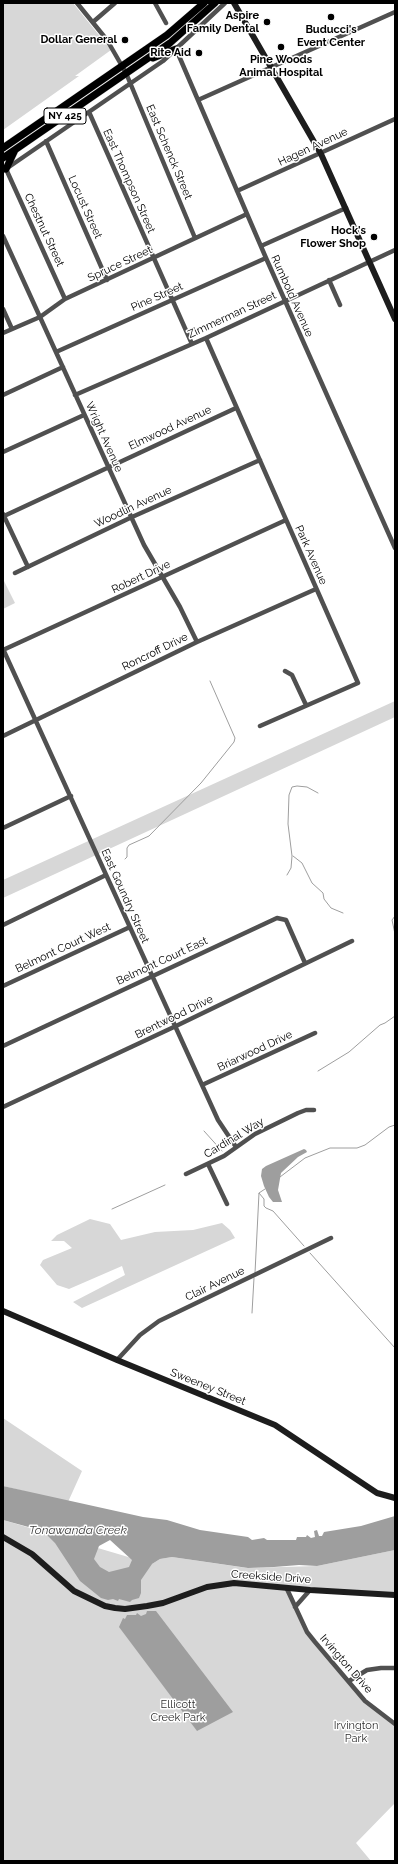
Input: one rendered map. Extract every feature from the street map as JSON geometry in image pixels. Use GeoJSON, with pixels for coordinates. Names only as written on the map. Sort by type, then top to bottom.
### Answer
{"type":"FeatureCollection","features":[{"type":"Feature","properties":{"kind":"main road","name":"NY 425"},"geometry":{"type":"LineString","coordinates":[[3,148],[172,31],[204,3]]}},
{"type":"Feature","properties":{"kind":"main road","name":"NY 425"},"geometry":{"type":"LineString","coordinates":[[3,158],[170,43],[215,3]]}},
{"type":"Feature","properties":{"kind":"main road"},"geometry":{"type":"LineString","coordinates":[[144,62],[176,49]]}},
{"type":"Feature","properties":{"kind":"main road"},"geometry":{"type":"LineString","coordinates":[[4,170],[15,150]]}},
{"type":"Feature","properties":{"kind":"street","name":"East Schenck Street"},"geometry":{"type":"LineString","coordinates":[[77,3],[107,40],[126,73],[195,238]]}},
{"type":"Feature","properties":{"kind":"street"},"geometry":{"type":"LineString","coordinates":[[93,22],[115,3]]}},
{"type":"Feature","properties":{"kind":"street"},"geometry":{"type":"LineString","coordinates":[[155,3],[166,23]]}},
{"type":"Feature","properties":{"kind":"street"},"geometry":{"type":"LineString","coordinates":[[4,170],[89,112],[176,49],[225,3]]}},
{"type":"Feature","properties":{"kind":"street"},"geometry":{"type":"LineString","coordinates":[[234,3],[321,154],[395,319]]}},
{"type":"Feature","properties":{"kind":"street"},"geometry":{"type":"LineString","coordinates":[[198,100],[395,12]]}},
{"type":"Feature","properties":{"kind":"street","name":"Rumbold Avenue"},"geometry":{"type":"LineString","coordinates":[[176,49],[248,214],[260,246],[395,548]]}},
{"type":"Feature","properties":{"kind":"street","name":"East Thompson Street"},"geometry":{"type":"LineString","coordinates":[[89,112],[152,258],[192,344]]}},
{"type":"Feature","properties":{"kind":"street","name":"Hagen Avenue"},"geometry":{"type":"LineString","coordinates":[[238,191],[395,119]]}},
{"type":"Feature","properties":{"kind":"street","name":"Locust Street"},"geometry":{"type":"LineString","coordinates":[[46,141],[107,280]]}},
{"type":"Feature","properties":{"kind":"street","name":"Chestnut Street"},"geometry":{"type":"LineString","coordinates":[[4,170],[65,299]]}},
{"type":"Feature","properties":{"kind":"street"},"geometry":{"type":"LineString","coordinates":[[260,246],[346,208]]}},
{"type":"Feature","properties":{"kind":"street","name":"Spruce Street"},"geometry":{"type":"LineString","coordinates":[[3,333],[40,317],[65,299],[248,214]]}},
{"type":"Feature","properties":{"kind":"street","name":"Wright Avenue"},"geometry":{"type":"LineString","coordinates":[[3,236],[144,546],[180,607],[197,642]]}},
{"type":"Feature","properties":{"kind":"street","name":"Zimmerman Street"},"geometry":{"type":"LineString","coordinates":[[75,395],[206,338],[395,250]]}},
{"type":"Feature","properties":{"kind":"street","name":"Pine Street"},"geometry":{"type":"LineString","coordinates":[[56,352],[266,258]]}},
{"type":"Feature","properties":{"kind":"street"},"geometry":{"type":"LineString","coordinates":[[329,280],[340,305]]}},
{"type":"Feature","properties":{"kind":"street"},"geometry":{"type":"LineString","coordinates":[[3,309],[12,329]]}},
{"type":"Feature","properties":{"kind":"street","name":"Park Avenue"},"geometry":{"type":"LineString","coordinates":[[206,338],[358,683],[260,726]]}},
{"type":"Feature","properties":{"kind":"street"},"geometry":{"type":"LineString","coordinates":[[3,394],[63,367]]}},
{"type":"Feature","properties":{"kind":"street","name":"Elmwood Avenue"},"geometry":{"type":"LineString","coordinates":[[3,515],[236,408]]}},
{"type":"Feature","properties":{"kind":"street"},"geometry":{"type":"LineString","coordinates":[[3,452],[84,415]]}},
{"type":"Feature","properties":{"kind":"street","name":"Woodlin Avenue"},"geometry":{"type":"LineString","coordinates":[[15,573],[132,517],[260,460]]}},
{"type":"Feature","properties":{"kind":"street"},"geometry":{"type":"LineString","coordinates":[[3,515],[28,567]]}},
{"type":"Feature","properties":{"kind":"street","name":"Robert Drive"},"geometry":{"type":"LineString","coordinates":[[3,650],[286,520]]}},
{"type":"Feature","properties":{"kind":"street","name":"Roncroff Drive"},"geometry":{"type":"LineString","coordinates":[[3,736],[197,642],[316,589]]}},
{"type":"Feature","properties":{"kind":"street","name":"East Goundry Street"},"geometry":{"type":"LineString","coordinates":[[3,650],[221,1126],[236,1147]]}},
{"type":"Feature","properties":{"kind":"street"},"geometry":{"type":"LineString","coordinates":[[285,671],[292,675],[306,705]]}},
{"type":"Feature","properties":{"kind":"street"},"geometry":{"type":"LineString","coordinates":[[3,828],[71,796]]}},
{"type":"Feature","properties":{"kind":"street"},"geometry":{"type":"LineString","coordinates":[[3,925],[106,875]]}},
{"type":"Feature","properties":{"kind":"street","name":"Belmont Court East"},"geometry":{"type":"LineString","coordinates":[[3,1046],[277,918],[286,920],[306,963]]}},
{"type":"Feature","properties":{"kind":"street","name":"Belmont Court West"},"geometry":{"type":"LineString","coordinates":[[3,986],[130,927]]}},
{"type":"Feature","properties":{"kind":"street","name":"Brentwood Drive"},"geometry":{"type":"LineString","coordinates":[[3,1107],[352,941]]}},
{"type":"Feature","properties":{"kind":"street","name":"Briarwood Drive"},"geometry":{"type":"LineString","coordinates":[[202,1085],[315,1033]]}},
{"type":"Feature","properties":{"kind":"street","name":"Cardinal Way"},"geometry":{"type":"LineString","coordinates":[[186,1174],[224,1156],[248,1138],[298,1113],[306,1110],[314,1110]]}},
{"type":"Feature","properties":{"kind":"street"},"geometry":{"type":"LineString","coordinates":[[208,1164],[227,1204]]}},
{"type":"Feature","properties":{"kind":"street","name":"Clair Avenue"},"geometry":{"type":"LineString","coordinates":[[117,1360],[140,1335],[159,1321],[331,1238]]}},
{"type":"Feature","properties":{"kind":"street","name":"Sweeney Street"},"geometry":{"type":"LineString","coordinates":[[3,1311],[275,1425],[377,1493],[395,1498]]}},
{"type":"Feature","properties":{"kind":"street","name":"Creekside Drive"},"geometry":{"type":"LineString","coordinates":[[3,1537],[32,1554],[74,1591],[105,1606],[115,1608],[125,1609],[162,1603],[207,1586],[221,1584],[244,1583],[287,1589],[395,1595]]}},
{"type":"Feature","properties":{"kind":"street","name":"Irvington Drive"},"geometry":{"type":"LineString","coordinates":[[287,1589],[307,1632],[365,1701],[395,1724]]}},
{"type":"Feature","properties":{"kind":"street"},"geometry":{"type":"LineString","coordinates":[[295,1607],[310,1590]]}},
{"type":"Feature","properties":{"kind":"street"},"geometry":{"type":"LineString","coordinates":[[349,1681],[360,1673],[374,1668],[395,1668]]}},
{"type":"Feature","properties":{"kind":"green space"},"geometry":{"type":"Polygon","coordinates":[[[3,3],[73,3],[111,50],[75,76],[79,76],[3,130],[3,3]]]}},
{"type":"Feature","properties":{"kind":"green space"},"geometry":{"type":"Polygon","coordinates":[[[3,579],[15,603],[3,609],[3,579]]]}},
{"type":"Feature","properties":{"kind":"green space"},"geometry":{"type":"Polygon","coordinates":[[[395,701],[395,717],[3,898],[3,880],[395,701]]]}},
{"type":"Feature","properties":{"kind":"green space"},"geometry":{"type":"Polygon","coordinates":[[[90,1219],[110,1224],[121,1240],[155,1232],[193,1230],[222,1223],[230,1230],[235,1238],[82,1308],[73,1302],[125,1275],[122,1266],[69,1289],[57,1285],[40,1265],[43,1260],[72,1248],[64,1241],[51,1241],[57,1235],[90,1219]]]}},
{"type":"Feature","properties":{"kind":"green space"},"geometry":{"type":"Polygon","coordinates":[[[3,1418],[82,1471],[68,1502],[3,1486],[3,1418]]]}},
{"type":"Feature","properties":{"kind":"green space","name":"Ellicott Creek Park"},"geometry":{"type":"Polygon","coordinates":[[[3,1520],[152,1564],[160,1559],[172,1557],[247,1568],[317,1566],[395,1550],[395,1596],[287,1589],[307,1632],[365,1701],[395,1724],[395,1803],[356,1843],[371,1861],[3,1861],[3,1520]]]}},
{"type":"Feature","properties":{"kind":"water"},"geometry":{"type":"Polygon","coordinates":[[[304,1149],[307,1152],[298,1157],[281,1173],[278,1190],[282,1202],[273,1202],[264,1186],[261,1176],[262,1169],[304,1149]]]}},
{"type":"Feature","properties":{"kind":"water","name":"Tonawanda Creek"},"geometry":{"type":"Polygon","coordinates":[[[3,1486],[143,1517],[167,1520],[200,1530],[248,1537],[252,1540],[264,1538],[267,1540],[296,1540],[297,1537],[306,1537],[307,1535],[311,1538],[315,1537],[314,1531],[317,1530],[319,1536],[322,1536],[324,1532],[361,1526],[395,1516],[395,1550],[317,1566],[299,1565],[248,1568],[172,1557],[160,1559],[152,1564],[141,1580],[141,1593],[139,1598],[130,1602],[119,1599],[118,1601],[101,1598],[80,1581],[55,1543],[43,1531],[3,1520],[3,1486]],[[110,1540],[99,1546],[94,1559],[100,1567],[109,1572],[129,1567],[132,1560],[110,1540]]]}},
{"type":"Feature","properties":{"kind":"water"},"geometry":{"type":"Polygon","coordinates":[[[147,1611],[156,1611],[233,1712],[197,1731],[119,1627],[123,1618],[125,1619],[127,1615],[136,1615],[137,1613],[141,1616],[146,1614],[147,1611]]]}},
{"type":"Feature","properties":{"kind":"waterway"},"geometry":{"type":"LineString","coordinates":[[125,859],[127,857],[127,848],[129,845],[149,836],[201,783],[234,742],[235,738],[210,681]]}},
{"type":"Feature","properties":{"kind":"waterway"},"geometry":{"type":"LineString","coordinates":[[287,875],[291,868],[292,856],[288,824],[289,795],[292,787],[307,787],[318,793]]}},
{"type":"Feature","properties":{"kind":"waterway"},"geometry":{"type":"LineString","coordinates":[[293,856],[302,863],[312,883],[323,893],[324,899],[331,908],[343,913]]}},
{"type":"Feature","properties":{"kind":"waterway"},"geometry":{"type":"LineString","coordinates":[[395,916],[392,920],[395,934]]}},
{"type":"Feature","properties":{"kind":"waterway"},"geometry":{"type":"LineString","coordinates":[[318,1071],[349,1052],[380,1025],[395,1016]]}},
{"type":"Feature","properties":{"kind":"waterway"},"geometry":{"type":"LineString","coordinates":[[280,1177],[305,1158],[330,1148],[357,1148],[365,1145],[389,1127],[395,1125]]}},
{"type":"Feature","properties":{"kind":"waterway"},"geometry":{"type":"LineString","coordinates":[[204,1131],[222,1151]]}},
{"type":"Feature","properties":{"kind":"waterway"},"geometry":{"type":"LineString","coordinates":[[112,1209],[165,1185]]}},
{"type":"Feature","properties":{"kind":"waterway"},"geometry":{"type":"LineString","coordinates":[[259,1193],[265,1189]]}},
{"type":"Feature","properties":{"kind":"waterway"},"geometry":{"type":"LineString","coordinates":[[255,1273],[259,1193],[264,1199],[264,1206],[273,1211],[304,1246]]}},
{"type":"Feature","properties":{"kind":"waterway"},"geometry":{"type":"LineString","coordinates":[[310,1253],[395,1348]]}},
{"type":"Feature","properties":{"kind":"waterway"},"geometry":{"type":"LineString","coordinates":[[252,1313],[254,1278]]}},
{"type":"Feature","properties":{"kind":"place","name":"Buducci's Event Center"},"geometry":{"type":"Point","coordinates":[331,17]}},
{"type":"Feature","properties":{"kind":"place","name":"Aspire Family Dental"},"geometry":{"type":"Point","coordinates":[267,22]}},
{"type":"Feature","properties":{"kind":"place","name":"Dollar General"},"geometry":{"type":"Point","coordinates":[125,40]}},
{"type":"Feature","properties":{"kind":"place","name":"Pine Woods Animal Hospital"},"geometry":{"type":"Point","coordinates":[281,47]}},
{"type":"Feature","properties":{"kind":"place","name":"Rite Aid"},"geometry":{"type":"Point","coordinates":[199,53]}},
{"type":"Feature","properties":{"kind":"place","name":"Hock's Flower Shop"},"geometry":{"type":"Point","coordinates":[374,237]}},
{"type":"Feature","properties":{"kind":"park label","name":"Irvington Park"},"geometry":{"type":"Point","coordinates":[356,1732]}}]}
